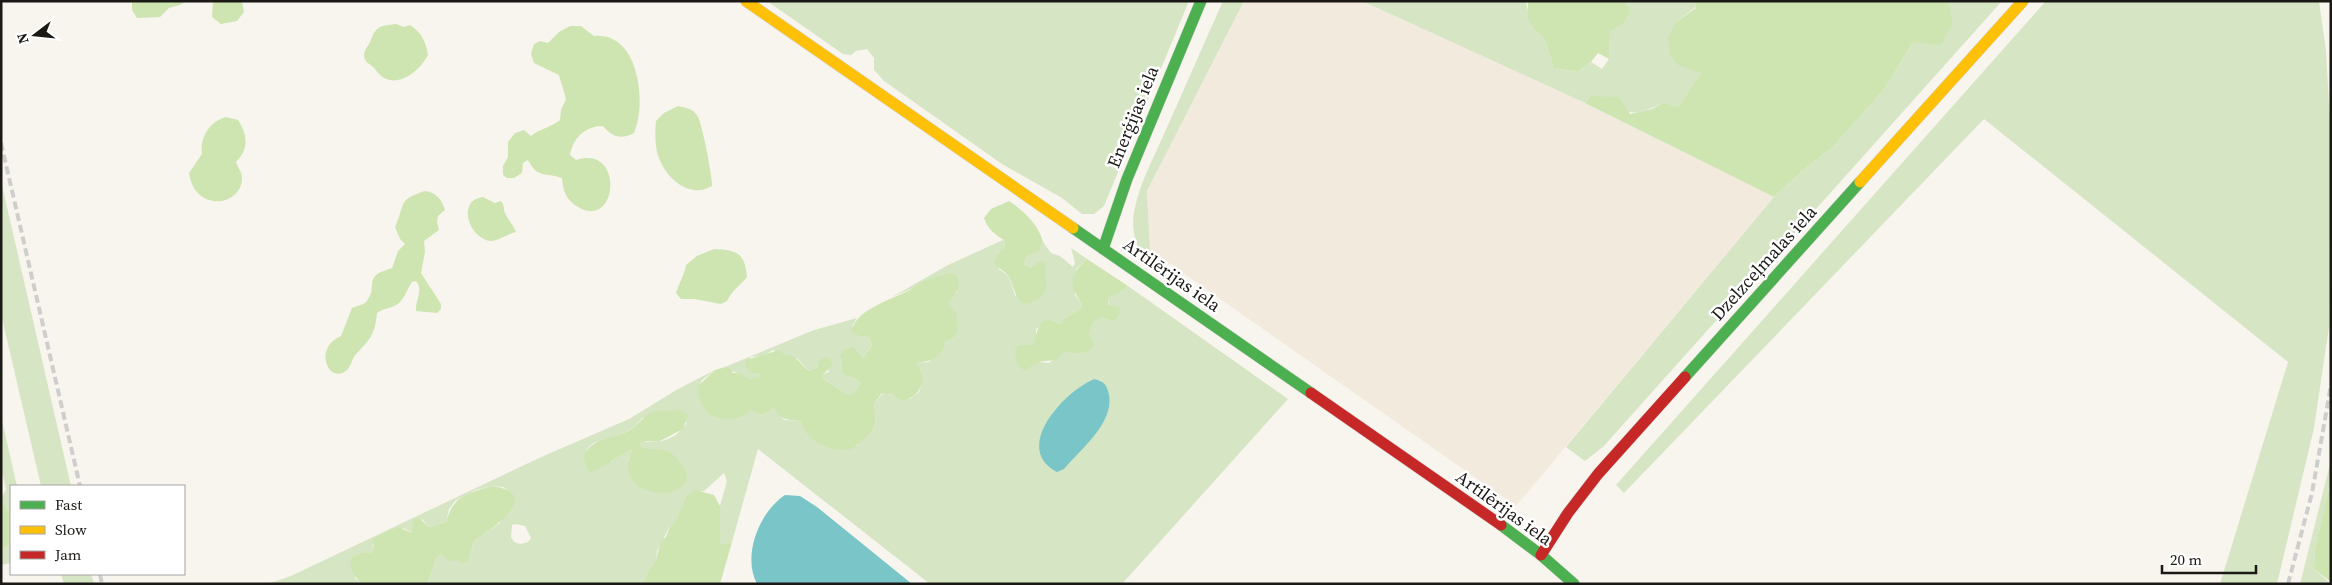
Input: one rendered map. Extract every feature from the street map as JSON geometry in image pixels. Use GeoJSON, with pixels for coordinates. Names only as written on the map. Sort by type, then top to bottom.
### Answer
{"type":"FeatureCollection","features":[{"type":"Feature","properties":{"kind":"street","name":"Artilērijas iela"},"geometry":{"type":"LineString","coordinates":[[746,1],[1490,517],[1541,555],[1574,584]]}},
{"type":"Feature","properties":{"kind":"street","name":"Enerģijas iela"},"geometry":{"type":"LineString","coordinates":[[1103,249],[1134,161],[1201,1]]}},
{"type":"Feature","properties":{"kind":"street","name":"Dzelzceļmalas iela"},"geometry":{"type":"LineString","coordinates":[[1541,555],[1568,513],[1598,474],[2023,1]]}},
{"type":"Feature","properties":{"kind":"shaded area"},"geometry":{"type":"Polygon","coordinates":[[[1244,1],[1362,1],[1585,103],[1774,197],[1516,506],[1150,250],[1147,191],[1244,1]]]}},
{"type":"Feature","properties":{"kind":"green space"},"geometry":{"type":"Polygon","coordinates":[[[132,1],[187,1],[169,8],[160,17],[137,18],[132,10],[132,1]]]}},
{"type":"Feature","properties":{"kind":"green space"},"geometry":{"type":"Polygon","coordinates":[[[213,1],[242,1],[244,12],[237,21],[221,24],[212,17],[213,1]]]}},
{"type":"Feature","properties":{"kind":"green space"},"geometry":{"type":"Polygon","coordinates":[[[767,1],[1189,1],[1104,206],[1094,214],[1082,214],[1062,198],[1002,164],[884,81],[874,70],[874,58],[867,49],[856,51],[851,55],[843,54],[767,1]]]}},
{"type":"Feature","properties":{"kind":"green space"},"geometry":{"type":"Polygon","coordinates":[[[1223,1],[1244,1],[1147,191],[1150,250],[1161,258],[1161,270],[1147,260],[1135,238],[1133,221],[1136,202],[1147,172],[1223,1]]]}},
{"type":"Feature","properties":{"kind":"green space"},"geometry":{"type":"Polygon","coordinates":[[[1362,1],[1528,1],[1526,4],[1535,31],[1544,38],[1554,68],[1577,72],[1591,62],[1602,69],[1609,59],[1610,32],[1624,24],[1631,11],[1625,1],[1696,1],[1696,7],[1676,22],[1701,73],[1678,107],[1664,102],[1643,111],[1627,112],[1591,96],[1585,103],[1362,1]]]}},
{"type":"Feature","properties":{"kind":"green space"},"geometry":{"type":"Polygon","coordinates":[[[1528,1],[1625,1],[1631,11],[1624,24],[1610,32],[1609,59],[1598,53],[1591,62],[1577,72],[1554,68],[1544,38],[1535,31],[1528,18],[1528,1]]]}},
{"type":"Feature","properties":{"kind":"green space"},"geometry":{"type":"Polygon","coordinates":[[[1696,1],[1948,1],[1953,24],[1941,45],[1913,42],[1885,88],[1834,146],[1802,171],[1774,197],[1585,103],[1591,96],[1619,97],[1630,114],[1652,109],[1664,102],[1678,107],[1701,73],[1678,65],[1670,54],[1668,38],[1676,22],[1696,8],[1696,1]]]}},
{"type":"Feature","properties":{"kind":"green space"},"geometry":{"type":"Polygon","coordinates":[[[1948,1],[2002,1],[1603,447],[1585,461],[1566,447],[1774,197],[1802,171],[1834,146],[1885,88],[1913,42],[1948,1]]]}},
{"type":"Feature","properties":{"kind":"green space"},"geometry":{"type":"Polygon","coordinates":[[[2046,1],[2319,1],[2326,51],[2331,140],[2329,327],[2314,428],[2277,584],[2220,584],[2288,362],[1984,119],[1624,493],[1616,485],[2046,1]]]}},
{"type":"Feature","properties":{"kind":"green space"},"geometry":{"type":"Polygon","coordinates":[[[396,24],[404,27],[410,25],[418,31],[425,42],[428,55],[421,66],[410,75],[397,80],[390,80],[382,77],[366,62],[364,54],[376,30],[382,26],[396,24]]]}},
{"type":"Feature","properties":{"kind":"green space"},"geometry":{"type":"Polygon","coordinates":[[[570,26],[581,26],[594,36],[609,38],[621,45],[630,57],[636,71],[639,88],[640,104],[634,133],[621,137],[613,135],[603,126],[591,128],[581,134],[574,143],[570,155],[576,160],[592,158],[603,164],[609,174],[608,198],[601,208],[591,211],[578,207],[568,198],[564,191],[562,178],[542,174],[535,170],[528,160],[523,163],[522,173],[514,178],[507,178],[503,175],[503,166],[508,157],[508,142],[515,133],[524,130],[531,136],[560,120],[561,110],[566,99],[559,75],[534,63],[531,54],[534,44],[540,41],[548,43],[559,32],[570,26]]]}},
{"type":"Feature","properties":{"kind":"green space"},"geometry":{"type":"Polygon","coordinates":[[[678,106],[692,110],[700,121],[712,182],[712,186],[703,190],[686,188],[678,183],[665,169],[657,152],[655,137],[656,121],[664,113],[678,106]]]}},
{"type":"Feature","properties":{"kind":"green space"},"geometry":{"type":"Polygon","coordinates":[[[226,117],[238,120],[245,136],[245,147],[236,162],[242,175],[240,187],[235,194],[227,199],[209,200],[200,195],[193,186],[189,173],[202,154],[204,136],[210,126],[226,117]]]}},
{"type":"Feature","properties":{"kind":"green space"},"geometry":{"type":"Polygon","coordinates":[[[1,181],[71,485],[41,485],[1,314],[1,181]]]}},
{"type":"Feature","properties":{"kind":"green space"},"geometry":{"type":"Polygon","coordinates":[[[425,191],[438,197],[445,210],[438,216],[439,230],[424,241],[425,252],[421,273],[441,304],[441,309],[437,313],[416,311],[419,288],[416,281],[412,282],[399,303],[377,313],[372,335],[355,355],[347,370],[340,374],[334,373],[326,364],[325,356],[327,349],[332,342],[341,336],[352,308],[365,303],[370,296],[373,278],[382,271],[392,268],[398,251],[405,244],[400,239],[395,227],[404,203],[410,197],[425,191]]]}},
{"type":"Feature","properties":{"kind":"green space"},"geometry":{"type":"Polygon","coordinates":[[[483,197],[495,203],[501,201],[505,213],[516,232],[490,241],[479,236],[474,231],[468,217],[468,210],[470,204],[475,199],[483,197]]]}},
{"type":"Feature","properties":{"kind":"green space"},"geometry":{"type":"Polygon","coordinates":[[[1009,201],[1030,218],[1043,242],[1039,250],[1027,256],[1024,264],[1031,268],[1040,261],[1046,263],[1045,290],[1039,298],[1028,303],[1020,301],[1011,280],[994,263],[997,254],[1004,248],[1005,241],[990,229],[984,218],[991,209],[1009,201]]]}},
{"type":"Feature","properties":{"kind":"green space"},"geometry":{"type":"Polygon","coordinates":[[[1003,240],[1005,241],[1004,248],[997,254],[999,269],[1009,277],[1015,296],[1046,282],[1040,262],[1031,268],[1024,264],[1027,256],[1038,250],[1043,242],[1051,253],[1060,256],[1073,267],[1075,263],[1071,248],[1087,259],[1076,269],[1075,295],[1082,304],[1080,309],[1065,318],[1060,324],[1051,320],[1036,329],[1036,338],[1032,345],[1027,347],[1038,362],[1049,363],[1064,352],[1078,353],[1093,341],[1089,334],[1093,323],[1102,317],[1110,321],[1108,298],[1120,293],[1128,286],[1288,399],[1122,584],[930,584],[758,449],[732,542],[720,546],[720,506],[727,481],[724,473],[704,491],[696,491],[686,496],[676,520],[670,526],[657,551],[656,560],[648,571],[643,584],[427,584],[437,557],[442,554],[457,560],[470,557],[474,541],[500,523],[512,493],[503,487],[491,486],[476,490],[455,501],[449,509],[446,522],[429,527],[422,519],[412,533],[404,528],[372,544],[374,548],[370,553],[360,553],[355,578],[361,584],[268,584],[291,576],[539,458],[629,419],[678,389],[715,370],[701,381],[700,392],[705,408],[714,415],[750,410],[762,415],[774,408],[784,420],[800,421],[808,435],[857,446],[862,438],[873,431],[876,421],[874,404],[883,393],[910,399],[919,392],[924,379],[916,363],[929,362],[945,342],[953,338],[947,304],[957,292],[949,273],[937,279],[925,280],[911,289],[892,297],[948,265],[1003,240]],[[1094,379],[1084,384],[1051,414],[1102,381],[1094,379]],[[642,418],[634,427],[598,441],[588,447],[584,460],[611,462],[622,453],[633,450],[628,461],[664,450],[652,451],[640,448],[640,443],[666,440],[685,426],[687,422],[642,418]],[[512,525],[511,537],[514,542],[520,544],[528,542],[531,538],[525,526],[512,525]]]}},
{"type":"Feature","properties":{"kind":"green space"},"geometry":{"type":"Polygon","coordinates":[[[714,249],[729,250],[738,254],[744,263],[747,277],[727,301],[721,304],[694,299],[681,299],[676,293],[686,265],[697,256],[714,249]]]}},
{"type":"Feature","properties":{"kind":"green space"},"geometry":{"type":"Polygon","coordinates":[[[1087,259],[1128,286],[1120,293],[1108,298],[1108,305],[1119,307],[1120,314],[1116,319],[1110,321],[1102,317],[1093,323],[1089,334],[1093,341],[1093,347],[1090,350],[1079,353],[1064,352],[1055,360],[1037,363],[1026,371],[1018,365],[1015,350],[1019,345],[1032,345],[1043,321],[1051,320],[1060,324],[1065,318],[1080,309],[1082,304],[1074,291],[1073,280],[1081,264],[1087,259]]]}},
{"type":"Feature","properties":{"kind":"green space"},"geometry":{"type":"Polygon","coordinates":[[[949,273],[957,276],[958,280],[957,291],[948,304],[956,312],[958,332],[953,338],[945,342],[939,355],[927,361],[917,363],[924,379],[914,396],[902,401],[893,395],[882,393],[874,404],[876,421],[873,431],[851,449],[838,450],[818,443],[808,435],[800,421],[788,420],[782,417],[774,408],[762,415],[750,410],[740,417],[728,419],[715,417],[703,407],[697,387],[715,370],[725,367],[731,369],[733,373],[741,373],[749,379],[760,377],[760,373],[752,373],[745,366],[746,360],[779,350],[795,358],[809,371],[818,367],[822,359],[826,357],[831,359],[832,365],[823,375],[824,379],[848,395],[855,391],[860,383],[842,372],[840,355],[845,349],[853,347],[863,358],[872,345],[869,337],[859,336],[851,331],[860,316],[910,290],[923,281],[949,273]]]}},
{"type":"Feature","properties":{"kind":"green space"},"geometry":{"type":"Polygon","coordinates":[[[857,318],[852,326],[859,336],[869,337],[872,345],[862,359],[842,360],[846,376],[854,378],[860,383],[855,391],[848,395],[824,379],[823,375],[830,371],[818,367],[809,371],[798,359],[773,350],[763,356],[750,357],[752,373],[760,373],[761,377],[749,379],[725,367],[814,330],[857,318]]]}},
{"type":"Feature","properties":{"kind":"green space"},"geometry":{"type":"Polygon","coordinates":[[[679,410],[688,415],[683,429],[658,442],[647,441],[641,443],[640,447],[668,451],[678,459],[687,473],[686,482],[677,490],[663,493],[649,491],[636,484],[628,470],[632,450],[601,468],[589,472],[584,460],[584,454],[596,442],[627,431],[652,412],[679,410]]]}},
{"type":"Feature","properties":{"kind":"green space"},"geometry":{"type":"Polygon","coordinates":[[[1,416],[17,485],[10,485],[10,512],[1,499],[6,489],[1,467],[1,416]]]}},
{"type":"Feature","properties":{"kind":"green space"},"geometry":{"type":"Polygon","coordinates":[[[2331,460],[2331,488],[2328,493],[2315,548],[2314,569],[2331,584],[2300,584],[2331,460]]]}},
{"type":"Feature","properties":{"kind":"green space"},"geometry":{"type":"Polygon","coordinates":[[[491,486],[507,490],[514,495],[514,503],[502,520],[474,541],[468,560],[462,564],[457,560],[449,561],[442,554],[437,557],[427,584],[361,584],[354,575],[351,569],[351,558],[360,553],[370,553],[374,548],[372,541],[376,537],[398,527],[412,533],[413,520],[419,518],[429,527],[446,522],[449,513],[462,497],[491,486]]]}},
{"type":"Feature","properties":{"kind":"green space"},"geometry":{"type":"Polygon","coordinates":[[[2331,488],[2331,582],[2314,569],[2315,548],[2328,493],[2331,488]]]}},
{"type":"Feature","properties":{"kind":"green space"},"geometry":{"type":"Polygon","coordinates":[[[696,490],[714,495],[720,506],[720,545],[732,542],[720,584],[643,584],[648,571],[656,560],[661,540],[666,537],[670,526],[676,520],[686,496],[696,490]]]}},
{"type":"Feature","properties":{"kind":"green space"},"geometry":{"type":"Polygon","coordinates":[[[1,499],[10,512],[10,544],[5,549],[1,548],[1,499]]]}},
{"type":"Feature","properties":{"kind":"green space"},"geometry":{"type":"Polygon","coordinates":[[[10,544],[10,563],[1,565],[1,548],[5,549],[10,544]]]}},
{"type":"Feature","properties":{"kind":"green space"},"geometry":{"type":"Polygon","coordinates":[[[61,575],[91,575],[94,584],[64,584],[61,575]]]}},
{"type":"Feature","properties":{"kind":"water"},"geometry":{"type":"Polygon","coordinates":[[[1094,379],[1103,382],[1109,395],[1106,416],[1095,435],[1064,469],[1057,472],[1044,462],[1039,449],[1041,435],[1047,421],[1057,407],[1082,385],[1094,379]]]}},
{"type":"Feature","properties":{"kind":"water"},"geometry":{"type":"Polygon","coordinates":[[[785,495],[800,496],[817,507],[912,584],[757,584],[751,561],[756,535],[768,512],[785,495]]]}},
{"type":"Feature","properties":{"kind":"railway"},"geometry":{"type":"LineString","coordinates":[[1,143],[80,485]]}},
{"type":"Feature","properties":{"kind":"railway"},"geometry":{"type":"LineString","coordinates":[[2288,584],[2312,493],[2331,385]]}},
{"type":"Feature","properties":{"kind":"railway"},"geometry":{"type":"LineString","coordinates":[[100,575],[102,584]]}},
{"type":"Feature","properties":{"kind":"traffic: fast"},"geometry":{"type":"LineString","coordinates":[[1103,249],[1127,179],[1201,1]]}},
{"type":"Feature","properties":{"kind":"traffic: fast"},"geometry":{"type":"LineString","coordinates":[[1685,377],[1860,182]]}},
{"type":"Feature","properties":{"kind":"traffic: fast"},"geometry":{"type":"LineString","coordinates":[[1073,228],[1311,393]]}},
{"type":"Feature","properties":{"kind":"traffic: fast"},"geometry":{"type":"LineString","coordinates":[[1501,525],[1541,555],[1574,584]]}},
{"type":"Feature","properties":{"kind":"traffic: slow"},"geometry":{"type":"LineString","coordinates":[[746,1],[1073,228]]}},
{"type":"Feature","properties":{"kind":"traffic: slow"},"geometry":{"type":"LineString","coordinates":[[1860,182],[2023,1]]}},
{"type":"Feature","properties":{"kind":"traffic: jam"},"geometry":{"type":"LineString","coordinates":[[1541,555],[1568,513],[1598,474],[1685,377]]}},
{"type":"Feature","properties":{"kind":"traffic: jam"},"geometry":{"type":"LineString","coordinates":[[1311,393],[1501,525]]}}]}
